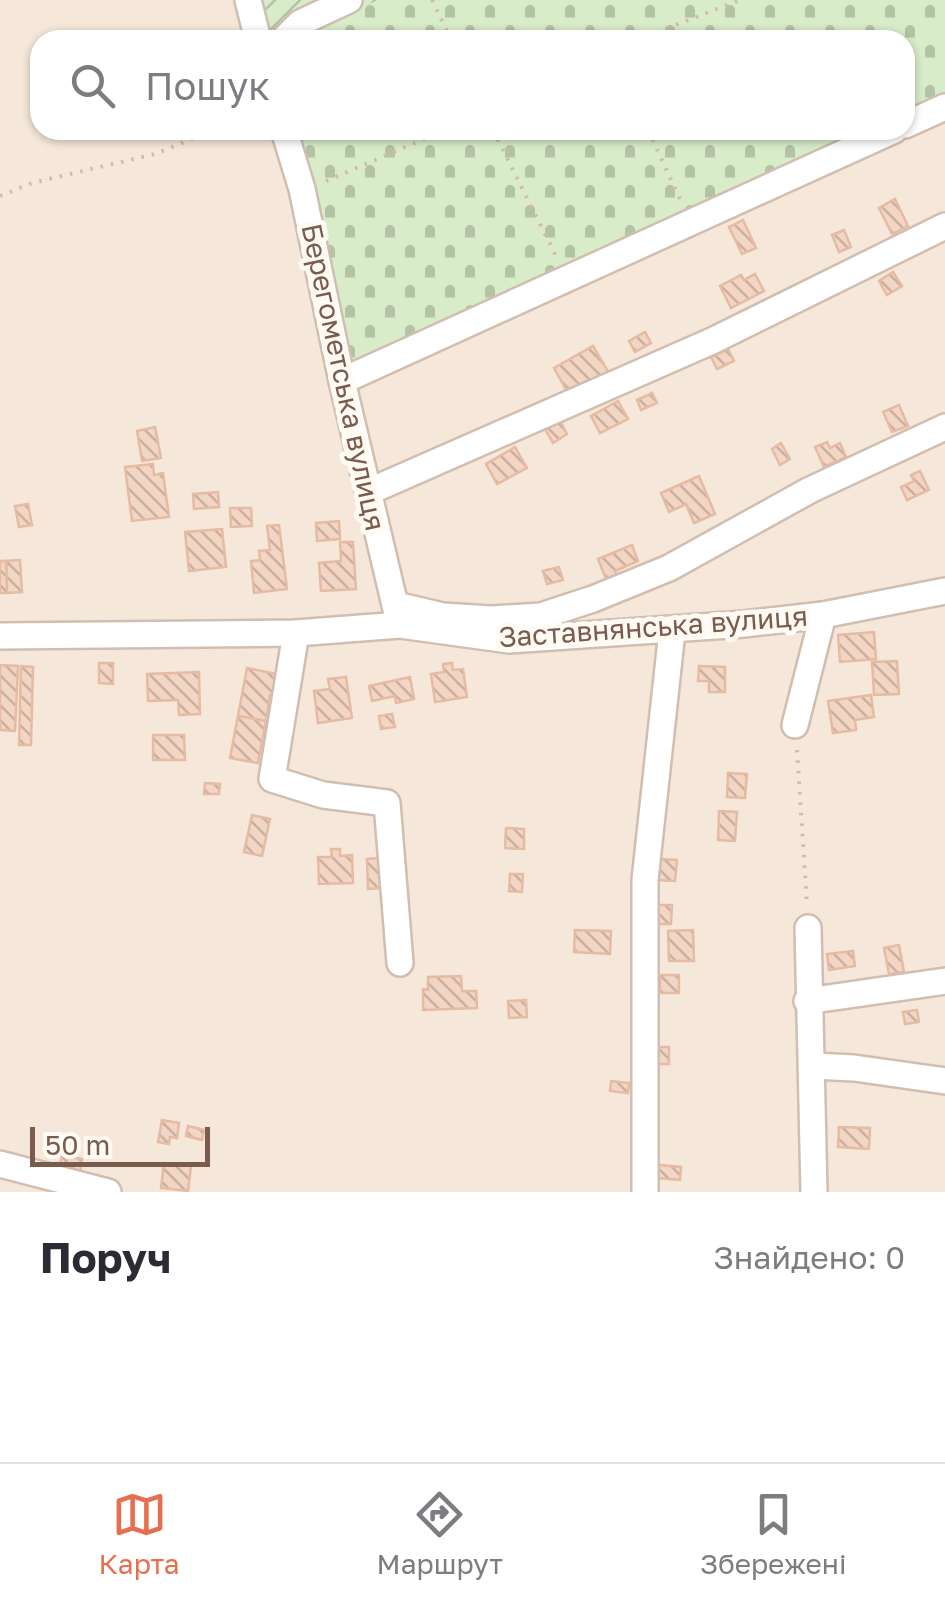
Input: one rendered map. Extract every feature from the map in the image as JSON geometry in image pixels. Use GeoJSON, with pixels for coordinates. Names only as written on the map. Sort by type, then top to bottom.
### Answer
{"type":"FeatureCollection","features":[{"type":"Feature","properties":{"kind":"street"},"geometry":{"type":"LineString","coordinates":[[248,0],[256,30]]}},
{"type":"Feature","properties":{"kind":"street"},"geometry":{"type":"LineString","coordinates":[[293,30],[349,0]]}},
{"type":"Feature","properties":{"kind":"street"},"geometry":{"type":"LineString","coordinates":[[915,120],[945,107]]}},
{"type":"Feature","properties":{"kind":"street","name":"Берегометська вулиця"},"geometry":{"type":"LineString","coordinates":[[287,140],[302,190],[342,381],[398,615]]}},
{"type":"Feature","properties":{"kind":"street"},"geometry":{"type":"LineString","coordinates":[[342,381],[872,140]]}},
{"type":"Feature","properties":{"kind":"street"},"geometry":{"type":"LineString","coordinates":[[368,492],[712,340],[945,226]]}},
{"type":"Feature","properties":{"kind":"street"},"geometry":{"type":"LineString","coordinates":[[398,615],[491,619],[541,616],[593,599],[669,568],[810,490],[945,426]]}},
{"type":"Feature","properties":{"kind":"street","name":"Заставнянська вулиця"},"geometry":{"type":"LineString","coordinates":[[0,636],[296,633],[398,615],[509,640],[672,631],[823,615],[945,591]]}},
{"type":"Feature","properties":{"kind":"street"},"geometry":{"type":"LineString","coordinates":[[795,725],[823,615]]}},
{"type":"Feature","properties":{"kind":"street"},"geometry":{"type":"LineString","coordinates":[[645,1192],[645,880],[672,631]]}},
{"type":"Feature","properties":{"kind":"street"},"geometry":{"type":"LineString","coordinates":[[296,633],[272,780],[323,796],[387,803],[400,963]]}},
{"type":"Feature","properties":{"kind":"street"},"geometry":{"type":"LineString","coordinates":[[808,928],[814,1192]]}},
{"type":"Feature","properties":{"kind":"street"},"geometry":{"type":"LineString","coordinates":[[808,1000],[945,982]]}},
{"type":"Feature","properties":{"kind":"street"},"geometry":{"type":"LineString","coordinates":[[813,1066],[945,1081]]}},
{"type":"Feature","properties":{"kind":"street"},"geometry":{"type":"LineString","coordinates":[[0,1164],[108,1192]]}},
{"type":"Feature","properties":{"kind":"path"},"geometry":{"type":"LineString","coordinates":[[432,0],[446,30]]}},
{"type":"Feature","properties":{"kind":"path"},"geometry":{"type":"LineString","coordinates":[[663,30],[740,0]]}},
{"type":"Feature","properties":{"kind":"path"},"geometry":{"type":"LineString","coordinates":[[0,196],[32,184],[155,154],[189,140]]}},
{"type":"Feature","properties":{"kind":"path"},"geometry":{"type":"LineString","coordinates":[[302,190],[423,140]]}},
{"type":"Feature","properties":{"kind":"path"},"geometry":{"type":"LineString","coordinates":[[498,140],[558,261]]}},
{"type":"Feature","properties":{"kind":"path"},"geometry":{"type":"LineString","coordinates":[[653,140],[680,199]]}},
{"type":"Feature","properties":{"kind":"path"},"geometry":{"type":"LineString","coordinates":[[795,725],[808,928]]}},
{"type":"Feature","properties":{"kind":"shaded area"},"geometry":{"type":"Polygon","coordinates":[[[0,0],[251,0],[258,30],[30,30],[30,140],[915,140],[915,108],[945,94],[945,1192],[0,1192],[0,0]]]}},
{"type":"Feature","properties":{"kind":"green space"},"geometry":{"type":"Polygon","coordinates":[[[251,0],[378,0],[315,30],[258,30],[251,0]]]}},
{"type":"Feature","properties":{"kind":"green space"},"geometry":{"type":"Polygon","coordinates":[[[378,0],[945,0],[945,94],[915,108],[915,30],[315,30],[378,0]]]}},
{"type":"Feature","properties":{"kind":"green space"},"geometry":{"type":"Polygon","coordinates":[[[288,140],[847,140],[343,376],[288,140]]]}},
{"type":"Feature","properties":{"kind":"building"},"geometry":{"type":"Polygon","coordinates":[[[895,199],[908,226],[892,234],[879,208],[895,199]]]}},
{"type":"Feature","properties":{"kind":"building"},"geometry":{"type":"Polygon","coordinates":[[[743,220],[756,248],[742,254],[729,227],[743,220]]]}},
{"type":"Feature","properties":{"kind":"building"},"geometry":{"type":"Polygon","coordinates":[[[844,230],[851,247],[839,252],[832,235],[844,230]]]}},
{"type":"Feature","properties":{"kind":"building"},"geometry":{"type":"Polygon","coordinates":[[[893,272],[902,286],[887,295],[879,281],[893,272]]]}},
{"type":"Feature","properties":{"kind":"building"},"geometry":{"type":"Polygon","coordinates":[[[755,274],[764,291],[731,308],[720,286],[741,275],[744,280],[755,274]]]}},
{"type":"Feature","properties":{"kind":"building"},"geometry":{"type":"Polygon","coordinates":[[[645,332],[651,343],[635,352],[629,341],[645,332]]]}},
{"type":"Feature","properties":{"kind":"building"},"geometry":{"type":"Polygon","coordinates":[[[593,346],[609,373],[569,395],[554,368],[593,346]]]}},
{"type":"Feature","properties":{"kind":"building"},"geometry":{"type":"Polygon","coordinates":[[[728,349],[734,361],[717,369],[711,357],[728,349]]]}},
{"type":"Feature","properties":{"kind":"building"},"geometry":{"type":"Polygon","coordinates":[[[652,393],[657,403],[641,410],[637,400],[652,393]]]}},
{"type":"Feature","properties":{"kind":"building"},"geometry":{"type":"Polygon","coordinates":[[[618,401],[628,419],[600,433],[591,416],[618,401]]]}},
{"type":"Feature","properties":{"kind":"building"},"geometry":{"type":"Polygon","coordinates":[[[899,405],[908,426],[892,432],[883,412],[899,405]]]}},
{"type":"Feature","properties":{"kind":"building"},"geometry":{"type":"Polygon","coordinates":[[[558,417],[567,434],[553,443],[543,426],[558,417]]]}},
{"type":"Feature","properties":{"kind":"building"},"geometry":{"type":"Polygon","coordinates":[[[155,427],[161,458],[142,461],[137,431],[155,427]]]}},
{"type":"Feature","properties":{"kind":"building"},"geometry":{"type":"Polygon","coordinates":[[[827,442],[830,448],[840,443],[846,457],[824,467],[815,447],[827,442]]]}},
{"type":"Feature","properties":{"kind":"building"},"geometry":{"type":"Polygon","coordinates":[[[781,443],[790,459],[780,465],[772,449],[781,443]]]}},
{"type":"Feature","properties":{"kind":"building"},"geometry":{"type":"Polygon","coordinates":[[[515,447],[527,468],[497,484],[486,464],[515,447]]]}},
{"type":"Feature","properties":{"kind":"building"},"geometry":{"type":"Polygon","coordinates":[[[153,464],[154,475],[163,473],[169,517],[132,521],[125,467],[153,464]]]}},
{"type":"Feature","properties":{"kind":"building"},"geometry":{"type":"Polygon","coordinates":[[[920,471],[929,490],[907,500],[901,487],[914,481],[911,475],[920,471]]]}},
{"type":"Feature","properties":{"kind":"building"},"geometry":{"type":"Polygon","coordinates":[[[699,476],[715,514],[694,523],[686,504],[669,512],[661,493],[699,476]]]}},
{"type":"Feature","properties":{"kind":"building"},"geometry":{"type":"Polygon","coordinates":[[[218,492],[219,507],[194,509],[193,494],[218,492]]]}},
{"type":"Feature","properties":{"kind":"building"},"geometry":{"type":"Polygon","coordinates":[[[28,504],[32,525],[19,527],[15,506],[28,504]]]}},
{"type":"Feature","properties":{"kind":"building"},"geometry":{"type":"Polygon","coordinates":[[[230,508],[251,508],[252,526],[231,527],[230,508]]]}},
{"type":"Feature","properties":{"kind":"building"},"geometry":{"type":"Polygon","coordinates":[[[339,521],[340,539],[317,541],[316,523],[339,521]]]}},
{"type":"Feature","properties":{"kind":"building"},"geometry":{"type":"Polygon","coordinates":[[[279,525],[287,589],[254,593],[251,561],[260,560],[259,551],[270,550],[267,526],[279,525]]]}},
{"type":"Feature","properties":{"kind":"building"},"geometry":{"type":"Polygon","coordinates":[[[222,529],[226,567],[189,571],[185,532],[222,529]]]}},
{"type":"Feature","properties":{"kind":"building"},"geometry":{"type":"Polygon","coordinates":[[[340,542],[353,542],[356,589],[321,591],[319,563],[341,561],[340,542]]]}},
{"type":"Feature","properties":{"kind":"building"},"geometry":{"type":"Polygon","coordinates":[[[632,545],[638,561],[615,571],[618,580],[608,584],[598,559],[632,545]]]}},
{"type":"Feature","properties":{"kind":"building"},"geometry":{"type":"Polygon","coordinates":[[[20,560],[22,592],[7,593],[6,561],[20,560]]]}},
{"type":"Feature","properties":{"kind":"building"},"geometry":{"type":"Polygon","coordinates":[[[0,561],[6,561],[7,593],[0,593],[0,561]]]}},
{"type":"Feature","properties":{"kind":"building"},"geometry":{"type":"Polygon","coordinates":[[[559,567],[563,580],[547,584],[543,571],[559,567]]]}},
{"type":"Feature","properties":{"kind":"building"},"geometry":{"type":"Polygon","coordinates":[[[874,632],[876,659],[840,662],[838,635],[874,632]]]}},
{"type":"Feature","properties":{"kind":"building"},"geometry":{"type":"Polygon","coordinates":[[[897,661],[899,694],[874,695],[872,662],[897,661]]]}},
{"type":"Feature","properties":{"kind":"building"},"geometry":{"type":"Polygon","coordinates":[[[99,663],[113,663],[113,684],[99,683],[99,663]]]}},
{"type":"Feature","properties":{"kind":"building"},"geometry":{"type":"Polygon","coordinates":[[[452,663],[453,670],[463,669],[467,697],[435,702],[431,674],[444,672],[443,664],[452,663]]]}},
{"type":"Feature","properties":{"kind":"building"},"geometry":{"type":"Polygon","coordinates":[[[0,665],[18,666],[15,731],[0,730],[0,665]]]}},
{"type":"Feature","properties":{"kind":"building"},"geometry":{"type":"Polygon","coordinates":[[[21,666],[33,667],[31,745],[19,745],[21,666]]]}},
{"type":"Feature","properties":{"kind":"building"},"geometry":{"type":"Polygon","coordinates":[[[699,666],[725,667],[725,692],[709,692],[709,681],[698,681],[699,666]]]}},
{"type":"Feature","properties":{"kind":"building"},"geometry":{"type":"Polygon","coordinates":[[[247,668],[282,675],[278,696],[270,695],[266,721],[238,716],[247,668]]]}},
{"type":"Feature","properties":{"kind":"building"},"geometry":{"type":"Polygon","coordinates":[[[199,672],[200,714],[179,715],[178,700],[148,701],[147,674],[199,672]]]}},
{"type":"Feature","properties":{"kind":"building"},"geometry":{"type":"Polygon","coordinates":[[[346,677],[352,718],[318,723],[314,691],[330,689],[328,679],[346,677]]]}},
{"type":"Feature","properties":{"kind":"building"},"geometry":{"type":"Polygon","coordinates":[[[410,677],[414,699],[396,703],[395,696],[372,701],[369,686],[410,677]]]}},
{"type":"Feature","properties":{"kind":"building"},"geometry":{"type":"Polygon","coordinates":[[[871,695],[874,717],[855,720],[856,730],[833,733],[828,701],[871,695]]]}},
{"type":"Feature","properties":{"kind":"building"},"geometry":{"type":"Polygon","coordinates":[[[392,714],[395,727],[381,729],[379,716],[392,714]]]}},
{"type":"Feature","properties":{"kind":"building"},"geometry":{"type":"Polygon","coordinates":[[[238,716],[266,721],[258,763],[230,758],[238,716]]]}},
{"type":"Feature","properties":{"kind":"building"},"geometry":{"type":"Polygon","coordinates":[[[153,735],[184,735],[185,760],[153,760],[153,735]]]}},
{"type":"Feature","properties":{"kind":"building"},"geometry":{"type":"Polygon","coordinates":[[[728,773],[747,774],[745,798],[727,797],[728,773]]]}},
{"type":"Feature","properties":{"kind":"building"},"geometry":{"type":"Polygon","coordinates":[[[205,783],[220,784],[219,794],[204,794],[205,783]]]}},
{"type":"Feature","properties":{"kind":"building"},"geometry":{"type":"Polygon","coordinates":[[[719,811],[737,812],[735,841],[718,840],[719,811]]]}},
{"type":"Feature","properties":{"kind":"building"},"geometry":{"type":"Polygon","coordinates":[[[252,815],[270,819],[262,856],[244,852],[252,815]]]}},
{"type":"Feature","properties":{"kind":"building"},"geometry":{"type":"Polygon","coordinates":[[[506,828],[524,829],[524,849],[505,848],[506,828]]]}},
{"type":"Feature","properties":{"kind":"building"},"geometry":{"type":"Polygon","coordinates":[[[331,849],[340,849],[340,856],[352,855],[353,883],[319,884],[318,857],[332,857],[331,849]]]}},
{"type":"Feature","properties":{"kind":"building"},"geometry":{"type":"Polygon","coordinates":[[[379,858],[381,888],[368,889],[367,859],[379,858]]]}},
{"type":"Feature","properties":{"kind":"building"},"geometry":{"type":"Polygon","coordinates":[[[660,859],[677,860],[675,881],[658,880],[660,859]]]}},
{"type":"Feature","properties":{"kind":"building"},"geometry":{"type":"Polygon","coordinates":[[[510,874],[523,874],[522,892],[509,891],[510,874]]]}},
{"type":"Feature","properties":{"kind":"building"},"geometry":{"type":"Polygon","coordinates":[[[657,905],[672,905],[671,924],[657,924],[657,905]]]}},
{"type":"Feature","properties":{"kind":"building"},"geometry":{"type":"Polygon","coordinates":[[[575,930],[611,931],[610,954],[574,952],[575,930]]]}},
{"type":"Feature","properties":{"kind":"building"},"geometry":{"type":"Polygon","coordinates":[[[693,930],[694,961],[669,961],[668,931],[693,930]]]}},
{"type":"Feature","properties":{"kind":"building"},"geometry":{"type":"Polygon","coordinates":[[[899,945],[904,972],[889,974],[884,948],[899,945]]]}},
{"type":"Feature","properties":{"kind":"building"},"geometry":{"type":"Polygon","coordinates":[[[853,951],[855,966],[829,970],[827,954],[853,951]]]}},
{"type":"Feature","properties":{"kind":"building"},"geometry":{"type":"Polygon","coordinates":[[[660,975],[679,975],[679,993],[660,993],[660,975]]]}},
{"type":"Feature","properties":{"kind":"building"},"geometry":{"type":"Polygon","coordinates":[[[461,976],[462,991],[476,991],[477,1008],[423,1010],[423,989],[428,990],[428,977],[461,976]]]}},
{"type":"Feature","properties":{"kind":"building"},"geometry":{"type":"Polygon","coordinates":[[[526,1000],[527,1017],[509,1018],[508,1001],[526,1000]]]}},
{"type":"Feature","properties":{"kind":"building"},"geometry":{"type":"Polygon","coordinates":[[[917,1010],[919,1022],[905,1024],[903,1012],[917,1010]]]}},
{"type":"Feature","properties":{"kind":"building"},"geometry":{"type":"Polygon","coordinates":[[[655,1047],[669,1047],[669,1064],[655,1064],[655,1047]]]}},
{"type":"Feature","properties":{"kind":"building"},"geometry":{"type":"Polygon","coordinates":[[[611,1081],[629,1083],[628,1093],[610,1091],[611,1081]]]}},
{"type":"Feature","properties":{"kind":"building"},"geometry":{"type":"Polygon","coordinates":[[[162,1120],[179,1123],[177,1138],[170,1137],[169,1144],[158,1142],[162,1120]]]}},
{"type":"Feature","properties":{"kind":"building"},"geometry":{"type":"Polygon","coordinates":[[[188,1126],[204,1130],[202,1140],[186,1136],[188,1126]]]}},
{"type":"Feature","properties":{"kind":"building"},"geometry":{"type":"Polygon","coordinates":[[[839,1127],[870,1128],[869,1149],[838,1147],[839,1127]]]}},
{"type":"Feature","properties":{"kind":"building"},"geometry":{"type":"Polygon","coordinates":[[[62,1155],[82,1159],[80,1173],[59,1170],[62,1155]]]}},
{"type":"Feature","properties":{"kind":"building"},"geometry":{"type":"Polygon","coordinates":[[[164,1163],[191,1166],[188,1191],[161,1188],[164,1163]]]}},
{"type":"Feature","properties":{"kind":"building"},"geometry":{"type":"Polygon","coordinates":[[[659,1165],[681,1167],[680,1180],[658,1178],[659,1165]]]}}]}
